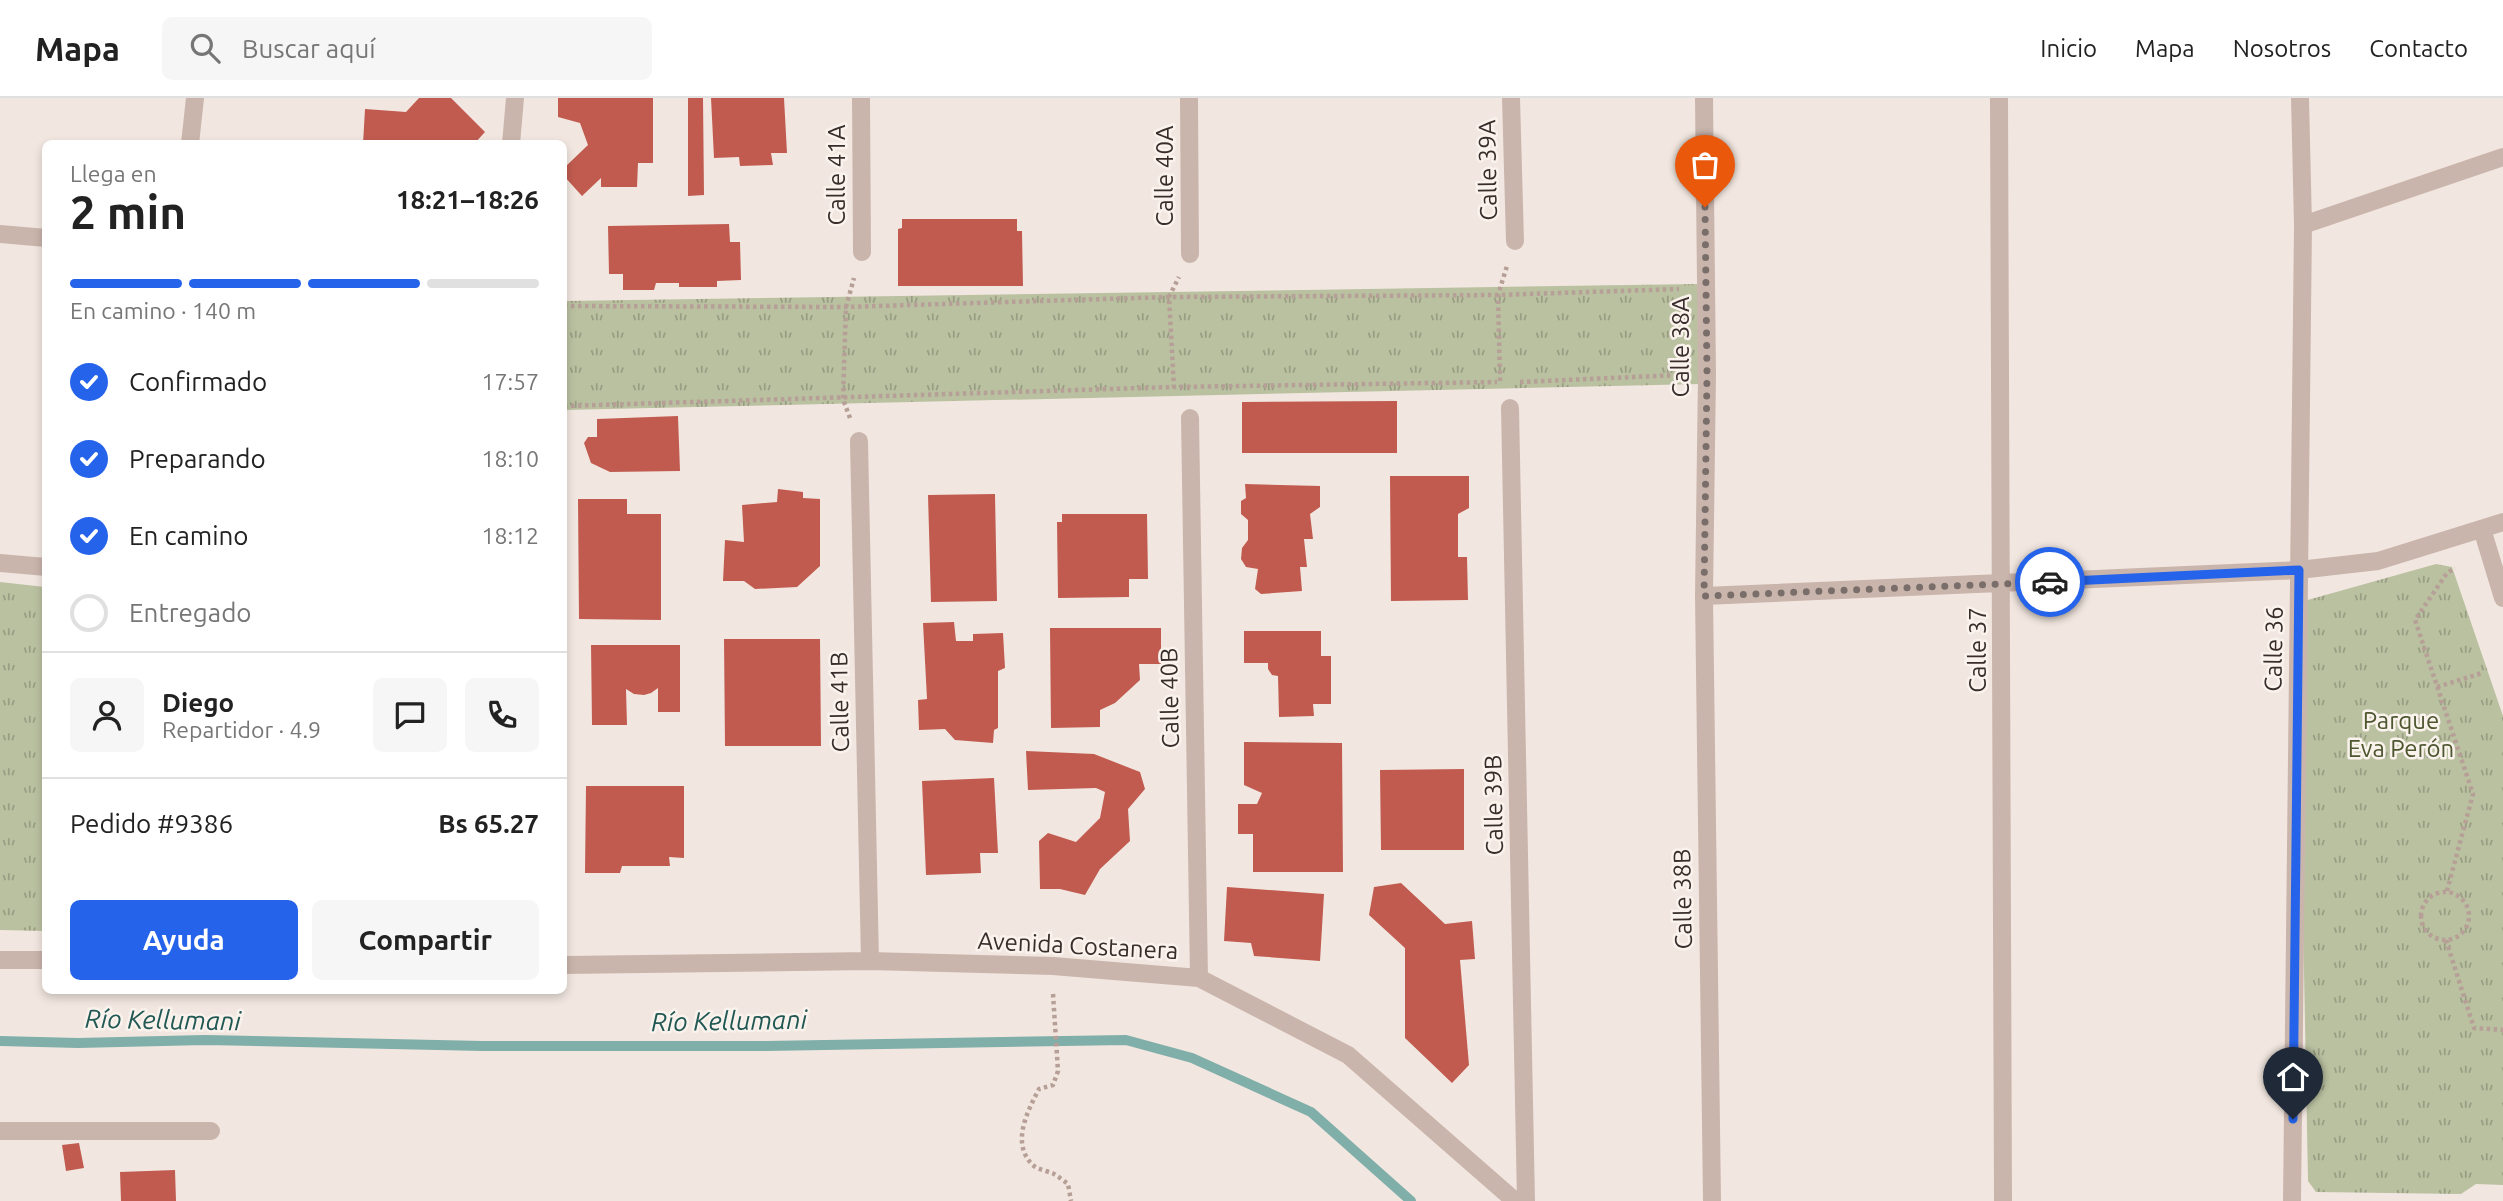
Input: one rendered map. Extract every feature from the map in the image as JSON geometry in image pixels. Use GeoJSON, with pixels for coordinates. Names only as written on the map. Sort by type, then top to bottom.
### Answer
{"type":"FeatureCollection","features":[{"type":"Feature","properties":{"kind":"street"},"geometry":{"type":"LineString","coordinates":[[190,140],[195,98]]}},
{"type":"Feature","properties":{"kind":"street"},"geometry":{"type":"LineString","coordinates":[[512,140],[515,98]]}},
{"type":"Feature","properties":{"kind":"street","name":"Calle 41A"},"geometry":{"type":"LineString","coordinates":[[861,98],[862,253]]}},
{"type":"Feature","properties":{"kind":"street","name":"Calle 40A"},"geometry":{"type":"LineString","coordinates":[[1189,98],[1190,254]]}},
{"type":"Feature","properties":{"kind":"street","name":"Calle 39A"},"geometry":{"type":"LineString","coordinates":[[1511,98],[1514,242]]}},
{"type":"Feature","properties":{"kind":"street","name":"Calle 38A"},"geometry":{"type":"LineString","coordinates":[[1704,98],[1707,374],[1704,596]]}},
{"type":"Feature","properties":{"kind":"street","name":"Calle 37"},"geometry":{"type":"LineString","coordinates":[[1999,98],[2003,1201]]}},
{"type":"Feature","properties":{"kind":"street","name":"Calle 36"},"geometry":{"type":"LineString","coordinates":[[2292,1201],[2302,225],[2300,98]]}},
{"type":"Feature","properties":{"kind":"street"},"geometry":{"type":"LineString","coordinates":[[2302,225],[2503,157]]}},
{"type":"Feature","properties":{"kind":"street"},"geometry":{"type":"LineString","coordinates":[[0,234],[42,238]]}},
{"type":"Feature","properties":{"kind":"street","name":"Calle 39B"},"geometry":{"type":"LineString","coordinates":[[1510,408],[1526,1201]]}},
{"type":"Feature","properties":{"kind":"street","name":"Calle 40B"},"geometry":{"type":"LineString","coordinates":[[1190,418],[1199,978]]}},
{"type":"Feature","properties":{"kind":"street","name":"Calle 41B"},"geometry":{"type":"LineString","coordinates":[[859,441],[870,961]]}},
{"type":"Feature","properties":{"kind":"street"},"geometry":{"type":"LineString","coordinates":[[1704,596],[2299,570],[2378,561],[2484,537],[2503,522]]}},
{"type":"Feature","properties":{"kind":"street"},"geometry":{"type":"LineString","coordinates":[[2484,537],[2503,598]]}},
{"type":"Feature","properties":{"kind":"street"},"geometry":{"type":"LineString","coordinates":[[0,563],[42,567]]}},
{"type":"Feature","properties":{"kind":"street","name":"Calle 38B"},"geometry":{"type":"LineString","coordinates":[[1704,596],[1712,1201]]}},
{"type":"Feature","properties":{"kind":"street"},"geometry":{"type":"LineString","coordinates":[[0,960],[42,960]]}},
{"type":"Feature","properties":{"kind":"street","name":"Avenida Costanera"},"geometry":{"type":"LineString","coordinates":[[567,965],[870,961],[1053,966],[1199,978],[1348,1055],[1515,1201]]}},
{"type":"Feature","properties":{"kind":"street"},"geometry":{"type":"LineString","coordinates":[[0,1131],[211,1131]]}},
{"type":"Feature","properties":{"kind":"path"},"geometry":{"type":"LineString","coordinates":[[1510,408],[1500,382],[1497,295],[1514,242]]}},
{"type":"Feature","properties":{"kind":"path"},"geometry":{"type":"LineString","coordinates":[[1190,254],[1170,296],[1174,387],[1190,418]]}},
{"type":"Feature","properties":{"kind":"path"},"geometry":{"type":"LineString","coordinates":[[567,306],[846,307],[1170,296],[1497,295],[1705,288]]}},
{"type":"Feature","properties":{"kind":"path"},"geometry":{"type":"LineString","coordinates":[[843,399],[846,307]]}},
{"type":"Feature","properties":{"kind":"path"},"geometry":{"type":"LineString","coordinates":[[567,406],[1174,387],[1500,382],[1707,374]]}},
{"type":"Feature","properties":{"kind":"path"},"geometry":{"type":"LineString","coordinates":[[2447,891],[2473,794],[2415,620],[2447,573],[2484,537]]}},
{"type":"Feature","properties":{"kind":"path"},"geometry":{"type":"LineString","coordinates":[[2437,687],[2482,673]]}},
{"type":"Feature","properties":{"kind":"path"},"geometry":{"type":"LineString","coordinates":[[2447,891],[2461,898],[2469,911],[2469,919],[2461,934],[2446,940],[2438,939],[2425,929],[2421,915],[2427,900],[2439,892],[2447,891]]}},
{"type":"Feature","properties":{"kind":"path"},"geometry":{"type":"LineString","coordinates":[[2446,940],[2474,1028],[2503,1030]]}},
{"type":"Feature","properties":{"kind":"path"},"geometry":{"type":"LineString","coordinates":[[1054,1026],[1058,1071],[1053,1085],[1039,1089],[1021,1134],[1024,1152],[1034,1167],[1055,1175],[1068,1184],[1071,1201]]}},
{"type":"Feature","properties":{"kind":"green space"},"geometry":{"type":"Polygon","coordinates":[[[1698,284],[1700,384],[567,410],[567,301],[1698,284]]]}},
{"type":"Feature","properties":{"kind":"green space","name":"Parque Eva Perón"},"geometry":{"type":"Polygon","coordinates":[[[2436,564],[2452,567],[2503,716],[2503,1185],[2476,1184],[2461,1194],[2316,1192],[2308,1181],[2297,603],[2436,564]]]}},
{"type":"Feature","properties":{"kind":"green space"},"geometry":{"type":"Polygon","coordinates":[[[0,582],[42,587],[42,931],[0,930],[0,582]]]}},
{"type":"Feature","properties":{"kind":"building"},"geometry":{"type":"Polygon","coordinates":[[[419,98],[451,98],[485,132],[478,140],[363,140],[365,109],[406,112],[419,98]]]}},
{"type":"Feature","properties":{"kind":"building"},"geometry":{"type":"Polygon","coordinates":[[[558,98],[653,98],[653,163],[638,163],[637,187],[601,187],[601,178],[582,196],[567,179],[567,165],[588,145],[580,123],[558,117],[558,98]]]}},
{"type":"Feature","properties":{"kind":"building"},"geometry":{"type":"Polygon","coordinates":[[[688,98],[703,98],[704,195],[688,196],[688,98]]]}},
{"type":"Feature","properties":{"kind":"building"},"geometry":{"type":"Polygon","coordinates":[[[711,98],[784,98],[787,153],[771,153],[773,165],[740,166],[739,157],[714,158],[711,98]]]}},
{"type":"Feature","properties":{"kind":"building"},"geometry":{"type":"Polygon","coordinates":[[[902,219],[1017,219],[1017,231],[1022,231],[1023,286],[898,286],[898,229],[902,228],[902,219]]]}},
{"type":"Feature","properties":{"kind":"building"},"geometry":{"type":"Polygon","coordinates":[[[729,224],[730,242],[740,242],[741,280],[717,281],[717,287],[679,287],[679,283],[656,283],[654,290],[623,290],[623,274],[609,274],[608,226],[729,224]]]}},
{"type":"Feature","properties":{"kind":"building"},"geometry":{"type":"Polygon","coordinates":[[[1397,401],[1397,453],[1242,453],[1242,402],[1397,401]]]}},
{"type":"Feature","properties":{"kind":"building"},"geometry":{"type":"Polygon","coordinates":[[[678,416],[680,471],[610,472],[591,463],[584,443],[588,437],[597,437],[597,419],[678,416]]]}},
{"type":"Feature","properties":{"kind":"building"},"geometry":{"type":"Polygon","coordinates":[[[1390,476],[1469,476],[1469,508],[1458,514],[1458,557],[1467,557],[1468,600],[1391,601],[1390,476]]]}},
{"type":"Feature","properties":{"kind":"building"},"geometry":{"type":"Polygon","coordinates":[[[1245,484],[1320,486],[1320,507],[1310,514],[1313,539],[1304,539],[1307,567],[1300,567],[1302,591],[1261,594],[1255,589],[1258,569],[1246,567],[1241,559],[1242,548],[1248,540],[1248,520],[1241,514],[1241,501],[1246,498],[1245,484]]]}},
{"type":"Feature","properties":{"kind":"building"},"geometry":{"type":"Polygon","coordinates":[[[778,489],[803,492],[803,498],[820,499],[820,566],[797,587],[755,589],[744,581],[723,581],[725,540],[744,542],[742,505],[777,502],[778,489]]]}},
{"type":"Feature","properties":{"kind":"building"},"geometry":{"type":"Polygon","coordinates":[[[995,494],[997,601],[931,602],[928,495],[995,494]]]}},
{"type":"Feature","properties":{"kind":"building"},"geometry":{"type":"Polygon","coordinates":[[[578,499],[627,499],[627,514],[661,514],[661,620],[579,619],[578,499]]]}},
{"type":"Feature","properties":{"kind":"building"},"geometry":{"type":"Polygon","coordinates":[[[1062,514],[1147,514],[1148,579],[1129,579],[1129,597],[1058,598],[1057,522],[1062,522],[1062,514]]]}},
{"type":"Feature","properties":{"kind":"building"},"geometry":{"type":"Polygon","coordinates":[[[954,622],[956,641],[973,641],[973,634],[1003,633],[1005,668],[998,671],[998,728],[994,730],[993,743],[955,740],[945,729],[919,730],[918,700],[927,699],[923,623],[954,622]]]}},
{"type":"Feature","properties":{"kind":"building"},"geometry":{"type":"Polygon","coordinates":[[[1050,628],[1161,628],[1161,664],[1139,664],[1140,680],[1115,703],[1100,710],[1100,727],[1051,728],[1050,628]]]}},
{"type":"Feature","properties":{"kind":"building"},"geometry":{"type":"Polygon","coordinates":[[[1244,631],[1321,631],[1321,656],[1331,656],[1331,704],[1313,704],[1314,716],[1279,717],[1278,676],[1272,675],[1268,663],[1244,663],[1244,631]]]}},
{"type":"Feature","properties":{"kind":"building"},"geometry":{"type":"Polygon","coordinates":[[[724,639],[820,639],[821,746],[725,746],[724,639]]]}},
{"type":"Feature","properties":{"kind":"building"},"geometry":{"type":"Polygon","coordinates":[[[591,645],[680,645],[680,712],[658,712],[658,688],[644,695],[634,694],[626,689],[627,725],[592,725],[591,645]]]}},
{"type":"Feature","properties":{"kind":"building"},"geometry":{"type":"Polygon","coordinates":[[[1244,742],[1342,743],[1343,872],[1253,872],[1253,834],[1238,834],[1238,804],[1257,804],[1262,793],[1244,785],[1244,742]]]}},
{"type":"Feature","properties":{"kind":"building"},"geometry":{"type":"Polygon","coordinates":[[[1026,751],[1094,754],[1140,772],[1145,789],[1128,809],[1130,841],[1100,869],[1085,895],[1060,889],[1040,889],[1039,841],[1048,833],[1076,842],[1100,818],[1105,792],[1096,788],[1028,790],[1026,751]]]}},
{"type":"Feature","properties":{"kind":"building"},"geometry":{"type":"Polygon","coordinates":[[[1464,769],[1464,850],[1381,850],[1380,770],[1464,769]]]}},
{"type":"Feature","properties":{"kind":"building"},"geometry":{"type":"Polygon","coordinates":[[[994,778],[998,853],[980,853],[981,873],[926,875],[922,781],[994,778]]]}},
{"type":"Feature","properties":{"kind":"building"},"geometry":{"type":"Polygon","coordinates":[[[586,786],[684,786],[684,858],[669,857],[670,866],[622,866],[620,873],[585,873],[586,786]]]}},
{"type":"Feature","properties":{"kind":"building"},"geometry":{"type":"Polygon","coordinates":[[[1401,883],[1445,924],[1472,921],[1475,959],[1460,960],[1469,1065],[1452,1083],[1405,1038],[1405,948],[1369,915],[1374,887],[1401,883]]]}},
{"type":"Feature","properties":{"kind":"building"},"geometry":{"type":"Polygon","coordinates":[[[1227,887],[1324,894],[1320,961],[1254,956],[1251,943],[1224,941],[1227,887]]]}},
{"type":"Feature","properties":{"kind":"building"},"geometry":{"type":"Polygon","coordinates":[[[79,1143],[84,1168],[66,1171],[62,1145],[79,1143]]]}},
{"type":"Feature","properties":{"kind":"building"},"geometry":{"type":"Polygon","coordinates":[[[175,1170],[176,1201],[121,1201],[120,1172],[175,1170]]]}},
{"type":"Feature","properties":{"kind":"waterway","name":"Río Kellumani"},"geometry":{"type":"LineString","coordinates":[[0,1041],[78,1043],[205,1040],[483,1046],[765,1046],[1126,1040],[1192,1058],[1311,1112],[1411,1201]]}},
{"type":"Feature","properties":{"kind":"way so far"},"geometry":{"type":"LineString","coordinates":[[1705,207],[1707,374],[1704,596],[2050,582]]}},
{"type":"Feature","properties":{"kind":"route"},"geometry":{"type":"LineString","coordinates":[[2050,582],[2299,570],[2293,1119]]}}]}
